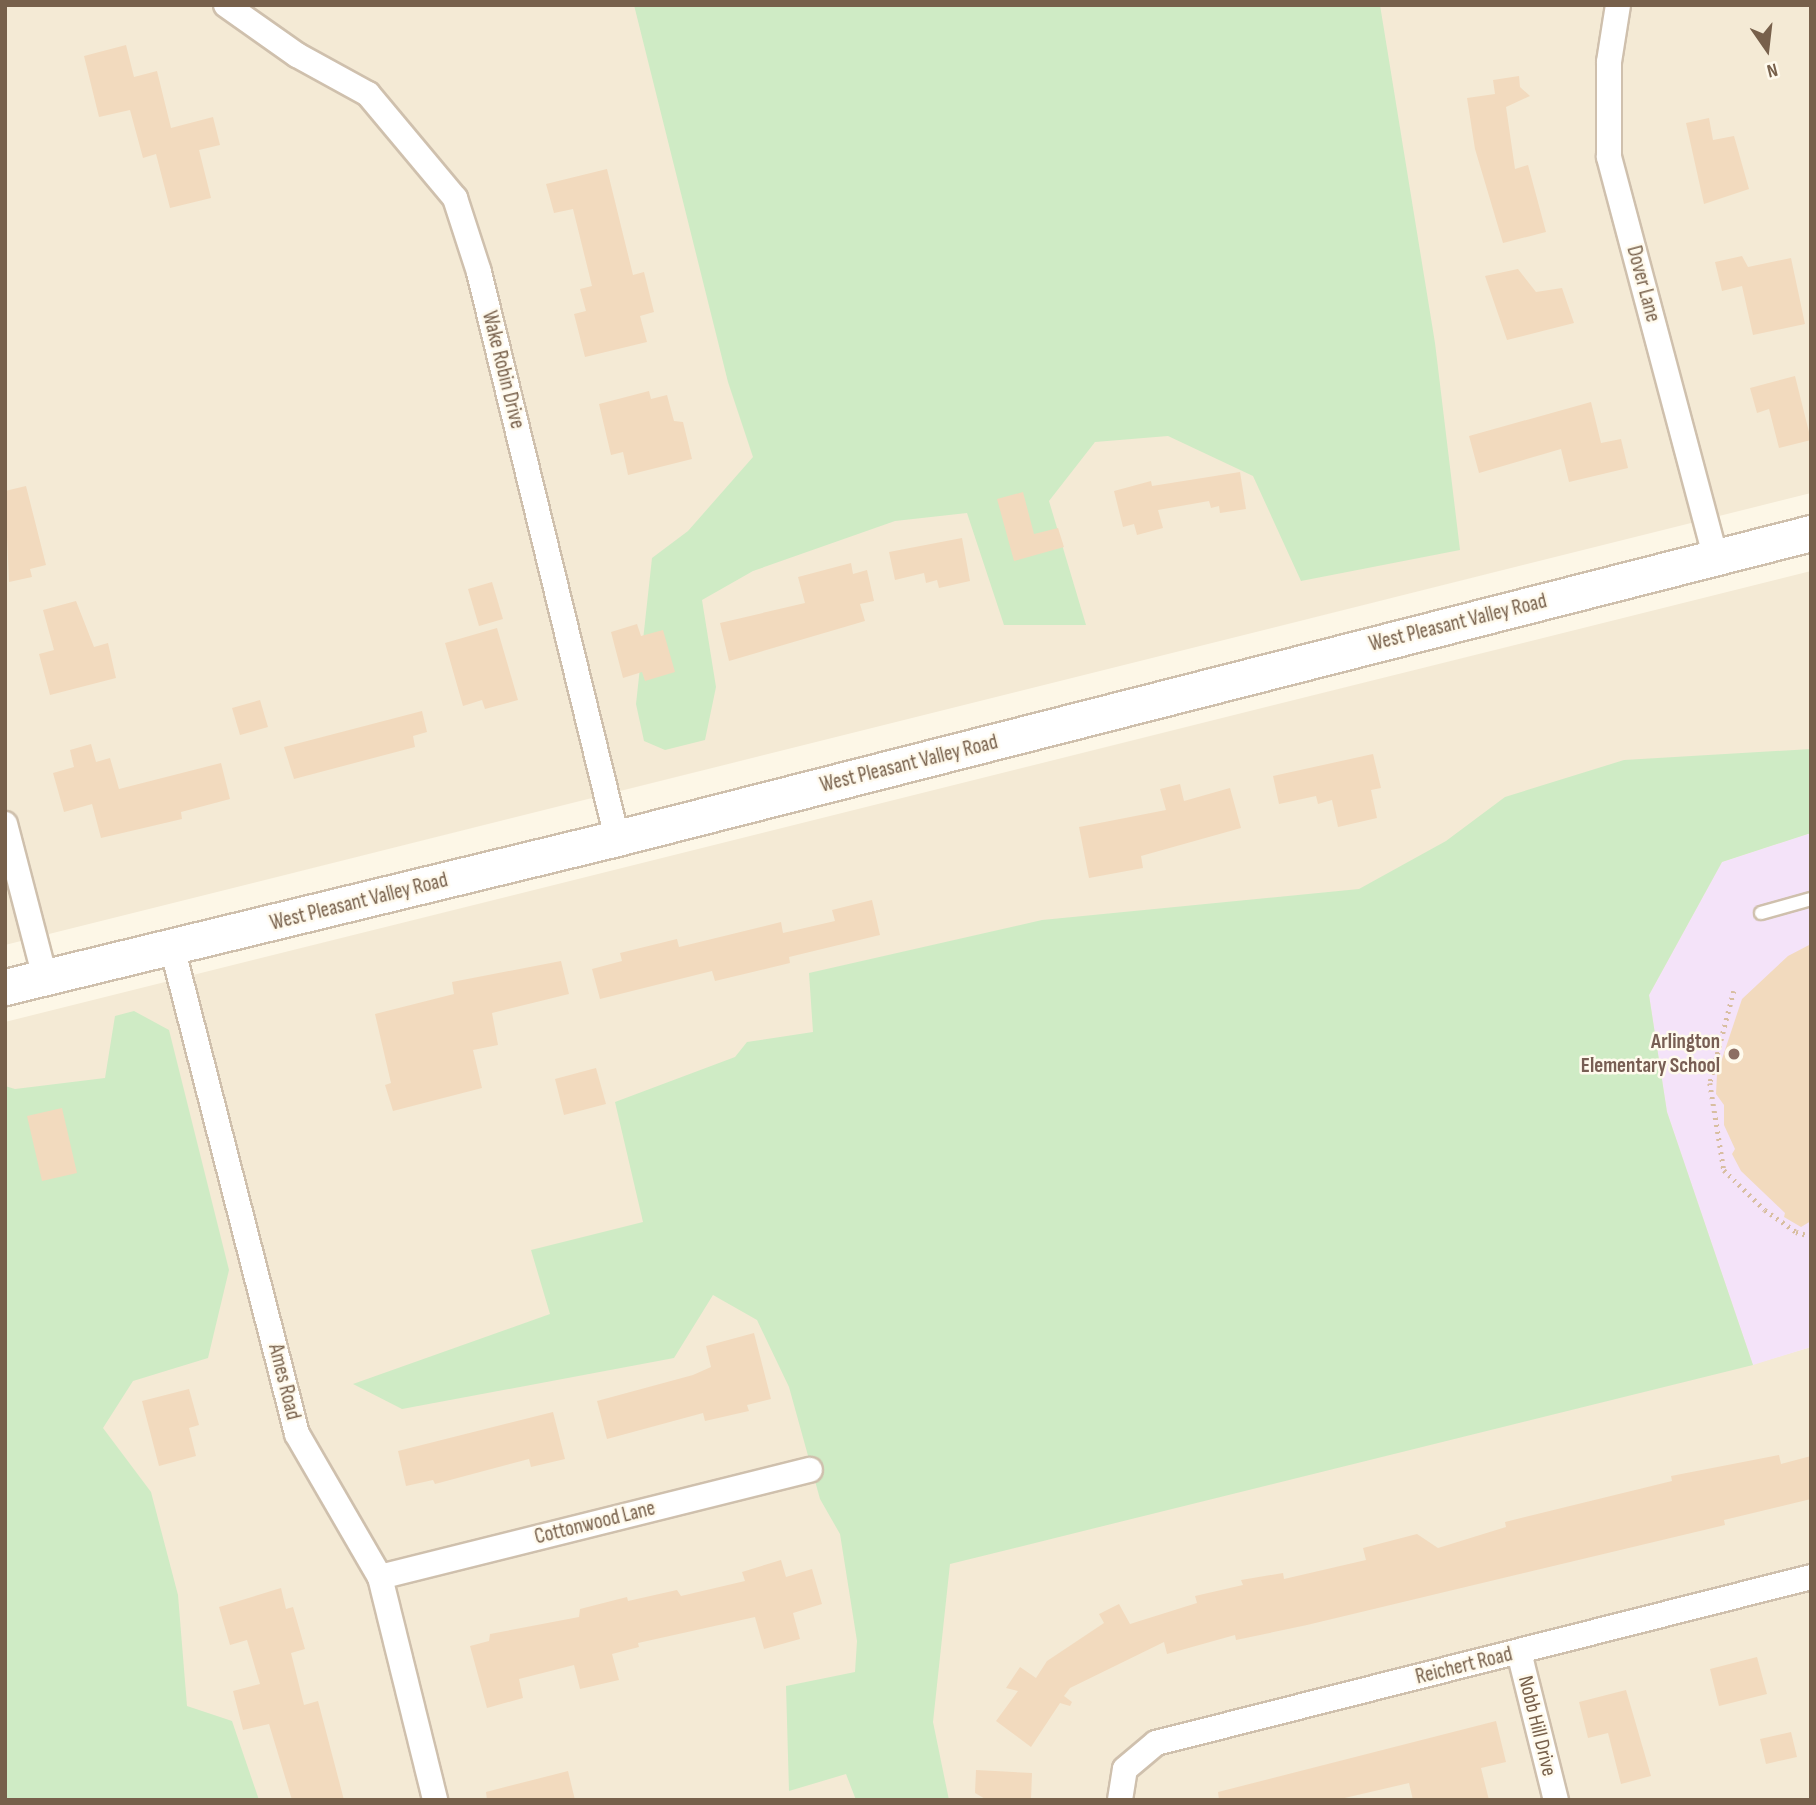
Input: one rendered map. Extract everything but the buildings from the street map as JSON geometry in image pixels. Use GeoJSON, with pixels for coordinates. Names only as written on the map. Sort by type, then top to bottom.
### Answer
{"type":"FeatureCollection","features":[{"type":"Feature","properties":{"kind":"main road","name":"West Pleasant Valley Road"},"geometry":{"type":"LineString","coordinates":[[5,987],[617,838],[1811,533]]}},
{"type":"Feature","properties":{"kind":"street","name":"Wake Robin Drive"},"geometry":{"type":"LineString","coordinates":[[226,5],[297,55],[368,94],[455,198],[479,272],[617,838]]}},
{"type":"Feature","properties":{"kind":"street","name":"Dover Lane"},"geometry":{"type":"LineString","coordinates":[[1618,5],[1609,62],[1609,157],[1716,558]]}},
{"type":"Feature","properties":{"kind":"street"},"geometry":{"type":"LineString","coordinates":[[5,824],[45,978]]}},
{"type":"Feature","properties":{"kind":"street","name":"Ames Road"},"geometry":{"type":"LineString","coordinates":[[172,947],[297,1434],[380,1577],[435,1800]]}},
{"type":"Feature","properties":{"kind":"street","name":"Cottonwood Lane"},"geometry":{"type":"LineString","coordinates":[[380,1577],[810,1470]]}},
{"type":"Feature","properties":{"kind":"street","name":"Reichert Road"},"geometry":{"type":"LineString","coordinates":[[1120,1800],[1125,1769],[1156,1743],[1811,1577]]}},
{"type":"Feature","properties":{"kind":"street","name":"Nobb Hill Drive"},"geometry":{"type":"LineString","coordinates":[[1519,1652],[1556,1800]]}},
{"type":"Feature","properties":{"kind":"lane"},"geometry":{"type":"LineString","coordinates":[[1761,913],[1811,899]]}},
{"type":"Feature","properties":{"kind":"path"},"geometry":{"type":"LineString","coordinates":[[1734,991],[1710,1083],[1724,1170],[1765,1210],[1796,1233],[1811,1236]]}},
{"type":"Feature","properties":{"kind":"shaded area"},"geometry":{"type":"Polygon","coordinates":[[[5,5],[1811,5],[1811,493],[5,945],[5,5]]]}},
{"type":"Feature","properties":{"kind":"shaded area"},"geometry":{"type":"Polygon","coordinates":[[[1811,571],[1811,833],[1722,862],[1754,1364],[1811,1347],[1811,1800],[5,1800],[5,1022],[1811,571]]]}},
{"type":"Feature","properties":{"kind":"shaded area","name":"Arlington Elementary School"},"geometry":{"type":"Polygon","coordinates":[[[1811,833],[1811,1347],[1753,1365],[1667,1112],[1649,995],[1722,862],[1811,833]]]}},
{"type":"Feature","properties":{"kind":"green space"},"geometry":{"type":"Polygon","coordinates":[[[634,5],[1380,5],[1435,343],[1460,550],[1301,581],[1253,476],[1168,436],[1095,442],[1049,501],[1086,625],[1004,625],[967,513],[895,521],[753,571],[702,600],[716,687],[705,740],[665,750],[644,741],[636,704],[652,558],[688,531],[753,457],[728,382],[634,5]]]}},
{"type":"Feature","properties":{"kind":"green space"},"geometry":{"type":"Polygon","coordinates":[[[1811,749],[1811,833],[1722,862],[1649,995],[1667,1112],[1753,1365],[950,1564],[933,1722],[949,1800],[856,1800],[846,1774],[789,1791],[786,1686],[855,1672],[857,1641],[840,1534],[820,1499],[789,1387],[757,1320],[713,1295],[674,1358],[402,1409],[353,1384],[550,1314],[531,1250],[643,1222],[615,1102],[735,1057],[747,1042],[813,1032],[809,973],[1042,920],[1359,889],[1446,841],[1505,797],[1624,760],[1811,749]]]}},
{"type":"Feature","properties":{"kind":"green space"},"geometry":{"type":"Polygon","coordinates":[[[134,1011],[169,1030],[229,1270],[208,1358],[133,1381],[103,1428],[151,1492],[178,1595],[187,1706],[232,1721],[259,1800],[5,1800],[5,1086],[15,1089],[105,1078],[115,1016],[134,1011]]]}},
{"type":"Feature","properties":{"kind":"place","name":"Arlington Elementary School"},"geometry":{"type":"Point","coordinates":[1734,1054]}}]}
